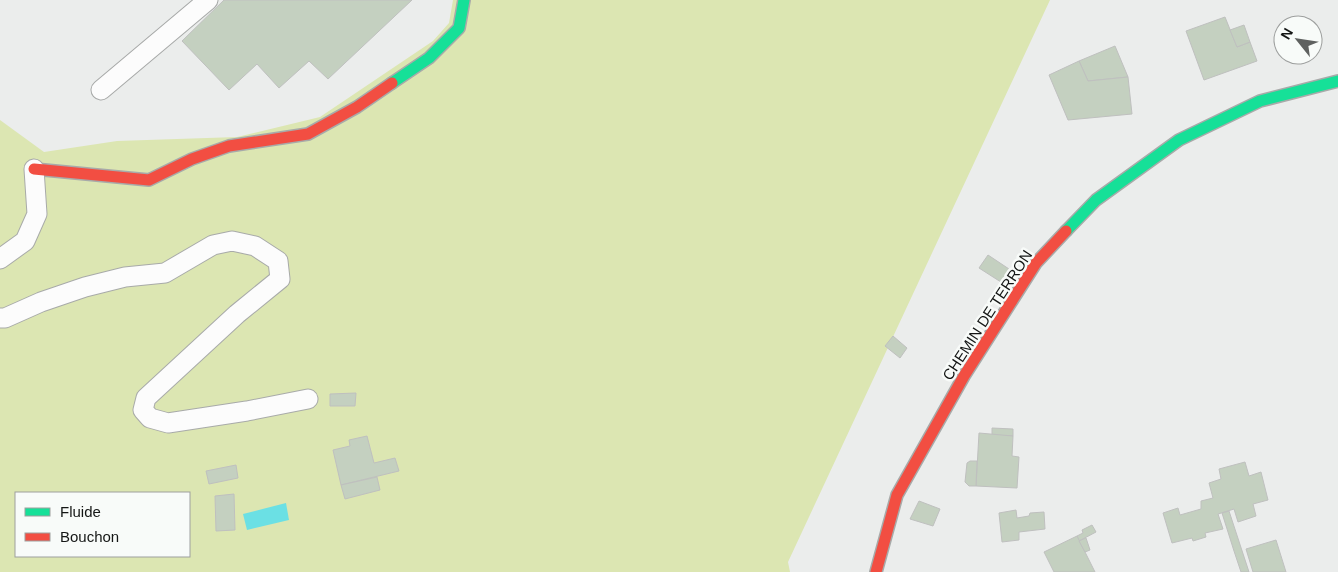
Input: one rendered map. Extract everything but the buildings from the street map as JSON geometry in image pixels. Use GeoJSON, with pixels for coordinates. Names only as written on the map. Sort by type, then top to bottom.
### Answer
{"type":"FeatureCollection","features":[{"type":"Feature","properties":{"kind":"street"},"geometry":{"type":"LineString","coordinates":[[34,170],[149,180],[192,158],[229,146],[308,134],[357,107],[429,58],[459,28],[464,0]]}},
{"type":"Feature","properties":{"kind":"street","name":"CHEMIN DE TERRON"},"geometry":{"type":"LineString","coordinates":[[876,572],[897,495],[964,376],[1036,263],[1096,200],[1179,140],[1260,101],[1338,81]]}},
{"type":"Feature","properties":{"kind":"lane"},"geometry":{"type":"LineString","coordinates":[[101,90],[208,0]]}},
{"type":"Feature","properties":{"kind":"lane"},"geometry":{"type":"LineString","coordinates":[[0,260],[25,241],[37,214],[34,170]]}},
{"type":"Feature","properties":{"kind":"lane"},"geometry":{"type":"LineString","coordinates":[[0,318],[5,318],[41,302],[85,287],[125,277],[165,273],[213,245],[232,241],[255,246],[278,261],[280,278],[237,314],[146,398],[143,410],[150,418],[168,423],[308,399]]}},
{"type":"Feature","properties":{"kind":"green space"},"geometry":{"type":"Polygon","coordinates":[[[453,0],[1050,0],[788,562],[790,572],[0,572],[0,120],[44,152],[117,141],[237,137],[320,117],[433,41],[449,23],[453,0]]]}},
{"type":"Feature","properties":{"kind":"water"},"geometry":{"type":"Polygon","coordinates":[[[286,503],[289,520],[247,530],[243,514],[286,503]]]}},
{"type":"Feature","properties":{"kind":"traffic: fast"},"geometry":{"type":"LineString","coordinates":[[392,83],[429,58],[459,28],[464,0]]}},
{"type":"Feature","properties":{"kind":"traffic: fast"},"geometry":{"type":"LineString","coordinates":[[1066,231],[1096,200],[1179,140],[1260,101],[1338,81]]}},
{"type":"Feature","properties":{"kind":"traffic: jam"},"geometry":{"type":"LineString","coordinates":[[34,169],[149,180],[192,159],[229,146],[308,134],[357,107],[392,83]]}},
{"type":"Feature","properties":{"kind":"traffic: jam"},"geometry":{"type":"LineString","coordinates":[[876,572],[897,495],[964,376],[1036,263],[1066,231]]}}]}
